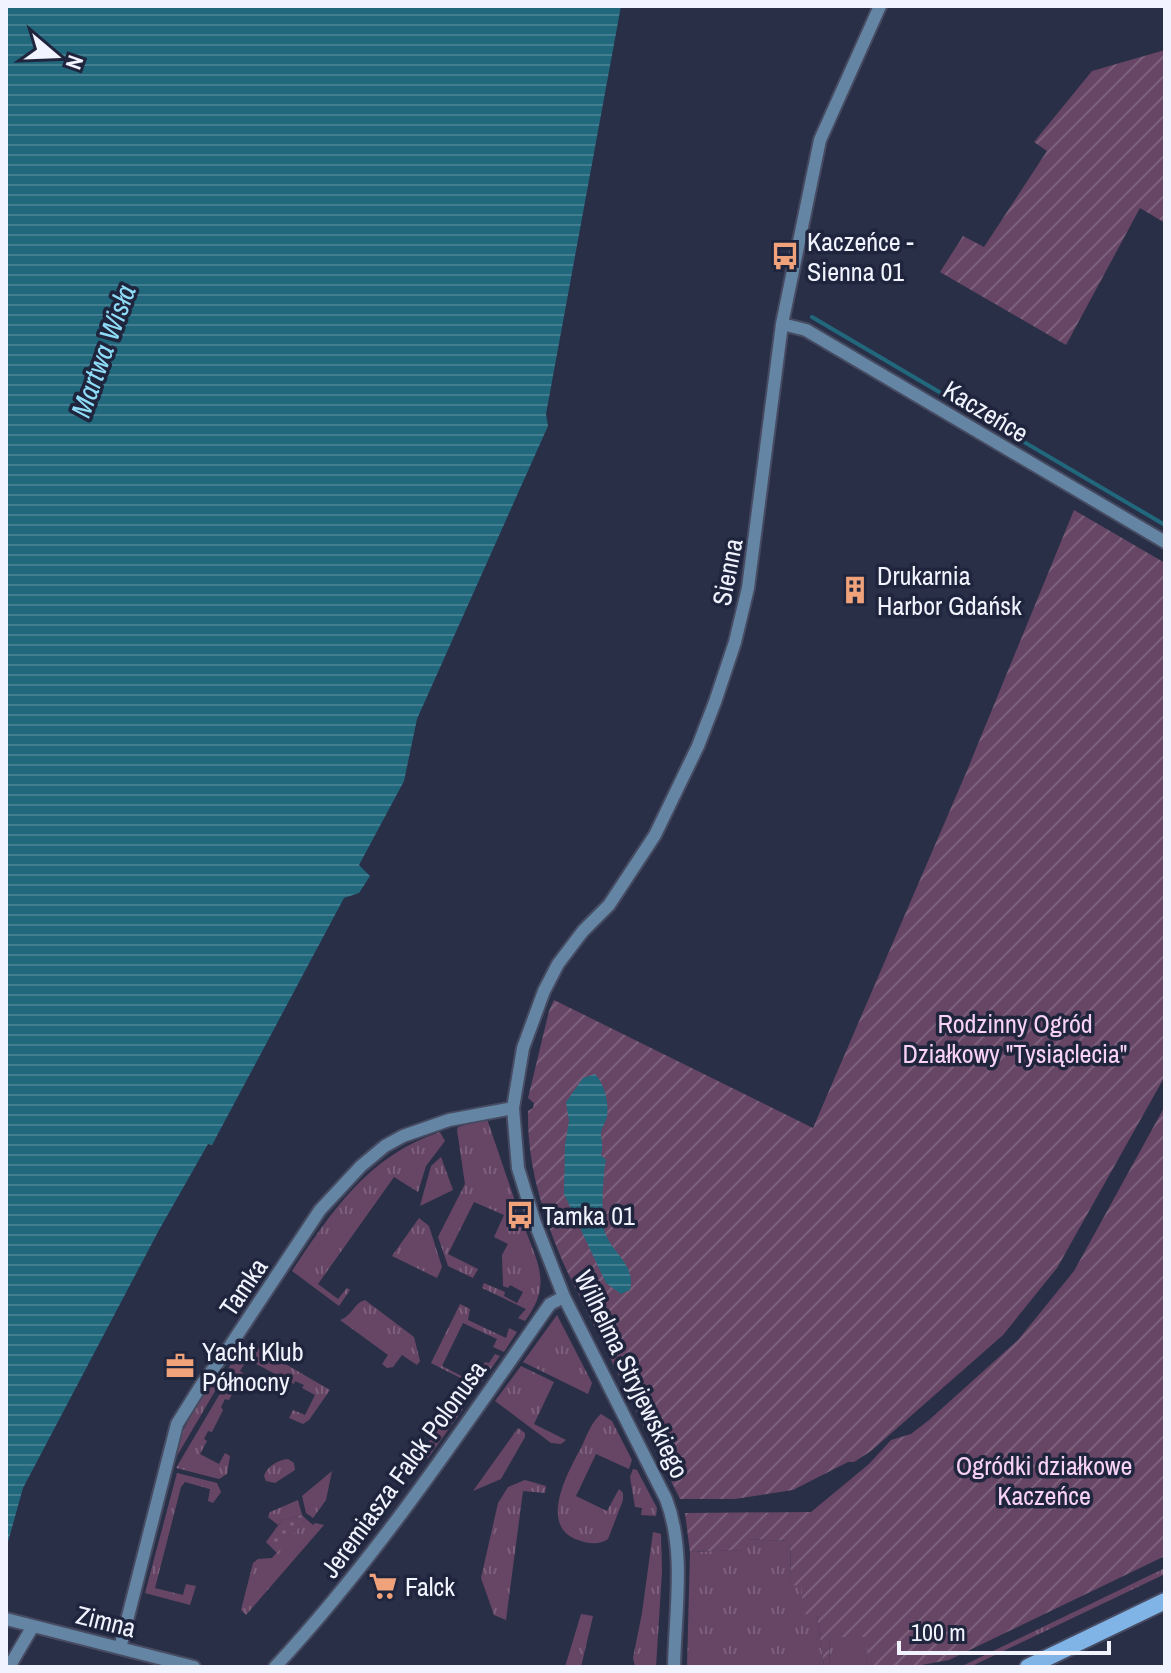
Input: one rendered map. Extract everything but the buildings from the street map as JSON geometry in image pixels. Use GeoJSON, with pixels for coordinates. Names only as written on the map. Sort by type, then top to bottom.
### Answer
{"type":"FeatureCollection","features":[{"type":"Feature","properties":{"kind":"street","name":"Sienna"},"geometry":{"type":"LineString","coordinates":[[513,1108],[523,1048],[544,991],[558,964],[583,931],[609,905],[655,835],[694,756],[735,642],[748,588],[782,324],[820,140],[880,6]]}},
{"type":"Feature","properties":{"kind":"street","name":"Kaczeńce"},"geometry":{"type":"LineString","coordinates":[[782,324],[806,330],[1165,542]]}},
{"type":"Feature","properties":{"kind":"street","name":"Wilhelma Stryjewskiego"},"geometry":{"type":"LineString","coordinates":[[513,1108],[518,1168],[535,1223],[564,1297],[673,1518],[677,1544],[674,1667]]}},
{"type":"Feature","properties":{"kind":"street","name":"Tamka"},"geometry":{"type":"LineString","coordinates":[[120,1648],[177,1424],[320,1210],[361,1166],[403,1136],[449,1120],[513,1108]]}},
{"type":"Feature","properties":{"kind":"street","name":"Jeremiasza Falck Polonusa"},"geometry":{"type":"LineString","coordinates":[[275,1667],[360,1567],[550,1304],[564,1297]]}},
{"type":"Feature","properties":{"kind":"street"},"geometry":{"type":"LineString","coordinates":[[1028,1667],[1165,1601]]}},
{"type":"Feature","properties":{"kind":"street","name":"Zimna"},"geometry":{"type":"LineString","coordinates":[[6,1619],[194,1667]]}},
{"type":"Feature","properties":{"kind":"street"},"geometry":{"type":"LineString","coordinates":[[9,1667],[33,1626]]}},
{"type":"Feature","properties":{"kind":"green space"},"geometry":{"type":"Polygon","coordinates":[[[1165,50],[1165,223],[1140,208],[1066,345],[940,272],[963,236],[984,247],[1047,151],[1034,142],[1092,71],[1165,50]]]}},
{"type":"Feature","properties":{"kind":"green space","name":"Rodzinny Ogród Działkowy \"Tysiąclecia\""},"geometry":{"type":"Polygon","coordinates":[[[1074,510],[1165,563],[1165,1076],[1057,1268],[1003,1335],[871,1451],[793,1490],[735,1499],[680,1499],[566,1269],[538,1192],[528,1132],[528,1111],[534,1103],[528,1098],[549,1011],[554,1000],[813,1128],[966,773],[1074,510]]]}},
{"type":"Feature","properties":{"kind":"green space","name":"Ogródki działkowe Kaczeńce"},"geometry":{"type":"Polygon","coordinates":[[[1165,1106],[1165,1556],[949,1660],[911,1667],[866,1667],[869,1637],[829,1637],[830,1667],[824,1667],[817,1615],[804,1614],[801,1586],[791,1585],[790,1541],[747,1539],[745,1550],[690,1552],[685,1513],[811,1512],[869,1464],[891,1440],[911,1434],[929,1420],[1018,1340],[1074,1271],[1165,1106]]]}},
{"type":"Feature","properties":{"kind":"green space"},"geometry":{"type":"Polygon","coordinates":[[[487,1119],[519,1221],[522,1220],[540,1272],[539,1295],[525,1321],[518,1318],[526,1309],[482,1288],[484,1283],[505,1292],[504,1296],[517,1303],[523,1292],[510,1285],[508,1288],[503,1286],[502,1255],[508,1244],[494,1237],[504,1215],[474,1202],[448,1254],[478,1269],[473,1278],[448,1266],[438,1237],[465,1184],[458,1127],[487,1119]]]}},
{"type":"Feature","properties":{"kind":"green space"},"geometry":{"type":"Polygon","coordinates":[[[440,1132],[445,1141],[426,1166],[418,1192],[394,1177],[318,1284],[338,1299],[347,1288],[350,1290],[339,1306],[292,1271],[337,1207],[372,1171],[392,1155],[440,1132]]]}},
{"type":"Feature","properties":{"kind":"green space"},"geometry":{"type":"Polygon","coordinates":[[[441,1157],[453,1190],[420,1206],[431,1166],[441,1157]]]}},
{"type":"Feature","properties":{"kind":"green space"},"geometry":{"type":"Polygon","coordinates":[[[419,1218],[429,1226],[442,1267],[437,1278],[392,1256],[419,1218]]]}},
{"type":"Feature","properties":{"kind":"green space"},"geometry":{"type":"Polygon","coordinates":[[[365,1300],[414,1337],[420,1361],[417,1365],[402,1355],[393,1367],[387,1368],[382,1364],[388,1355],[340,1320],[365,1300]]]}},
{"type":"Feature","properties":{"kind":"green space"},"geometry":{"type":"Polygon","coordinates":[[[460,1304],[470,1309],[468,1320],[506,1338],[509,1328],[517,1332],[504,1352],[493,1347],[497,1339],[463,1323],[442,1366],[475,1383],[485,1362],[489,1363],[495,1354],[500,1356],[478,1387],[431,1363],[460,1304]]]}},
{"type":"Feature","properties":{"kind":"green space"},"geometry":{"type":"Polygon","coordinates":[[[557,1315],[592,1383],[588,1394],[523,1362],[557,1315]]]}},
{"type":"Feature","properties":{"kind":"green space"},"geometry":{"type":"Polygon","coordinates":[[[251,1344],[330,1390],[303,1424],[289,1418],[293,1410],[305,1415],[315,1395],[302,1388],[304,1385],[295,1381],[294,1384],[247,1359],[229,1400],[225,1399],[221,1407],[223,1410],[212,1432],[208,1431],[204,1439],[207,1441],[200,1454],[219,1464],[225,1453],[230,1456],[227,1474],[219,1479],[176,1468],[231,1375],[229,1367],[243,1347],[251,1344]]]}},
{"type":"Feature","properties":{"kind":"green space"},"geometry":{"type":"Polygon","coordinates":[[[521,1366],[554,1382],[534,1424],[566,1440],[561,1444],[551,1443],[495,1401],[521,1366]]]}},
{"type":"Feature","properties":{"kind":"green space"},"geometry":{"type":"Polygon","coordinates":[[[222,1368],[225,1374],[174,1461],[193,1412],[222,1368]]]}},
{"type":"Feature","properties":{"kind":"green space"},"geometry":{"type":"Polygon","coordinates":[[[455,1405],[463,1409],[428,1458],[421,1453],[455,1405]]]}},
{"type":"Feature","properties":{"kind":"green space"},"geometry":{"type":"Polygon","coordinates":[[[601,1414],[612,1421],[632,1460],[629,1469],[596,1454],[576,1496],[607,1511],[619,1489],[623,1500],[608,1539],[590,1543],[566,1533],[558,1510],[570,1469],[592,1424],[601,1414]]]}},
{"type":"Feature","properties":{"kind":"green space"},"geometry":{"type":"Polygon","coordinates":[[[518,1428],[525,1433],[525,1437],[501,1479],[473,1491],[518,1428]]]}},
{"type":"Feature","properties":{"kind":"green space"},"geometry":{"type":"Polygon","coordinates":[[[288,1459],[294,1463],[295,1470],[275,1483],[266,1481],[265,1472],[270,1466],[288,1459]]]}},
{"type":"Feature","properties":{"kind":"green space"},"geometry":{"type":"Polygon","coordinates":[[[633,1469],[637,1470],[657,1508],[656,1516],[641,1515],[642,1508],[635,1507],[630,1477],[633,1469]]]}},
{"type":"Feature","properties":{"kind":"green space"},"geometry":{"type":"Polygon","coordinates":[[[332,1471],[326,1500],[313,1518],[306,1513],[302,1496],[332,1471]]]}},
{"type":"Feature","properties":{"kind":"green space"},"geometry":{"type":"Polygon","coordinates":[[[177,1473],[217,1483],[221,1492],[213,1503],[208,1501],[210,1489],[185,1482],[181,1487],[155,1588],[183,1595],[186,1584],[196,1586],[190,1605],[145,1593],[177,1473]]]}},
{"type":"Feature","properties":{"kind":"green space"},"geometry":{"type":"Polygon","coordinates":[[[525,1480],[546,1486],[545,1493],[523,1491],[506,1620],[494,1615],[481,1578],[498,1503],[508,1487],[525,1480]]]}},
{"type":"Feature","properties":{"kind":"green space"},"geometry":{"type":"Polygon","coordinates":[[[298,1500],[302,1515],[282,1520],[278,1525],[268,1517],[270,1512],[298,1500]]]}},
{"type":"Feature","properties":{"kind":"green space"},"geometry":{"type":"Polygon","coordinates":[[[302,1515],[306,1519],[277,1553],[266,1542],[282,1520],[302,1515]]]}},
{"type":"Feature","properties":{"kind":"green space"},"geometry":{"type":"Polygon","coordinates":[[[306,1519],[313,1525],[324,1525],[246,1615],[241,1610],[253,1563],[258,1559],[272,1558],[306,1519]]]}},
{"type":"Feature","properties":{"kind":"green space"},"geometry":{"type":"Polygon","coordinates":[[[653,1532],[661,1534],[662,1571],[656,1667],[635,1667],[633,1658],[653,1532]]]}},
{"type":"Feature","properties":{"kind":"green space"},"geometry":{"type":"Polygon","coordinates":[[[746,1539],[790,1541],[791,1585],[801,1585],[817,1615],[824,1667],[687,1667],[690,1552],[744,1550],[746,1539]]]}},
{"type":"Feature","properties":{"kind":"green space"},"geometry":{"type":"Polygon","coordinates":[[[1165,1568],[1165,1574],[970,1667],[960,1667],[1165,1568]]]}},
{"type":"Feature","properties":{"kind":"green space"},"geometry":{"type":"Polygon","coordinates":[[[581,1614],[593,1616],[581,1667],[565,1667],[581,1614]]]}},
{"type":"Feature","properties":{"kind":"green space"},"geometry":{"type":"Polygon","coordinates":[[[829,1637],[870,1637],[866,1667],[830,1667],[829,1637]]]}},
{"type":"Feature","properties":{"kind":"water","name":"Martwa Wisła"},"geometry":{"type":"Polygon","coordinates":[[[6,6],[621,6],[546,414],[548,426],[417,719],[404,781],[359,865],[370,876],[359,893],[344,898],[212,1145],[208,1144],[159,1230],[23,1488],[6,1549],[6,6]]]}},
{"type":"Feature","properties":{"kind":"water"},"geometry":{"type":"Polygon","coordinates":[[[595,1074],[604,1089],[607,1106],[601,1135],[601,1155],[606,1160],[604,1229],[627,1267],[631,1282],[630,1290],[621,1294],[606,1283],[564,1194],[569,1121],[566,1102],[583,1078],[595,1074]]]}},
{"type":"Feature","properties":{"kind":"waterway"},"geometry":{"type":"LineString","coordinates":[[812,317],[1165,525]]}},
{"type":"Feature","properties":{"kind":"place","name":"Kaczeńce - Sienna 01"},"geometry":{"type":"Point","coordinates":[785,256]}},
{"type":"Feature","properties":{"kind":"place","name":"Drukarnia Harbor Gdańsk"},"geometry":{"type":"Point","coordinates":[855,590]}},
{"type":"Feature","properties":{"kind":"place","name":"Tamka 01"},"geometry":{"type":"Point","coordinates":[520,1215]}},
{"type":"Feature","properties":{"kind":"place","name":"Yacht Klub Północny"},"geometry":{"type":"Point","coordinates":[180,1366]}},
{"type":"Feature","properties":{"kind":"place","name":"Falck"},"geometry":{"type":"Point","coordinates":[383,1586]}}]}
